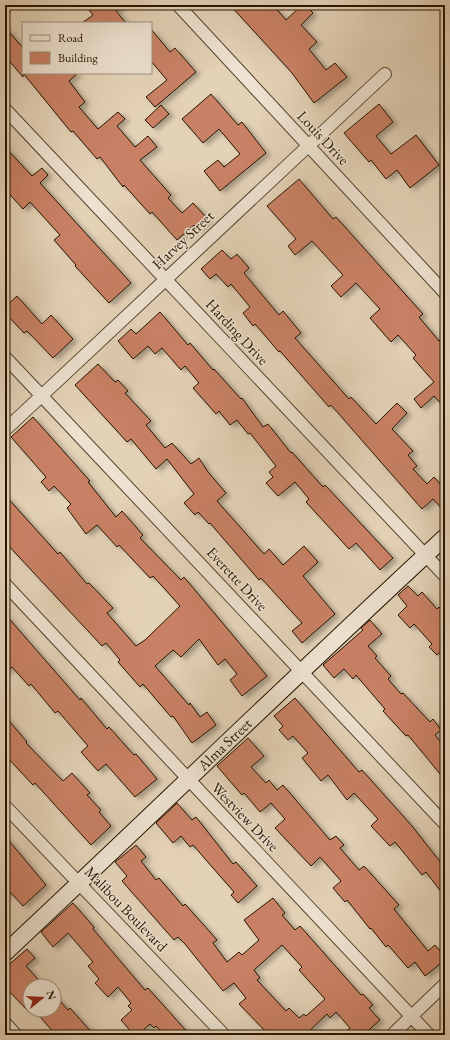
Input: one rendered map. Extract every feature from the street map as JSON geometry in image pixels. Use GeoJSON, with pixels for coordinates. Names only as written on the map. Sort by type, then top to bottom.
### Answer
{"type":"FeatureCollection","features":[{"type":"Feature","properties":{"kind":"street","name":"Louis Drive"},"geometry":{"type":"LineString","coordinates":[[178,5],[445,293]]}},
{"type":"Feature","properties":{"kind":"street","name":"Harvey Street"},"geometry":{"type":"LineString","coordinates":[[5,430],[385,74]]}},
{"type":"Feature","properties":{"kind":"street","name":"Harding Drive"},"geometry":{"type":"LineString","coordinates":[[5,109],[445,576]]}},
{"type":"Feature","properties":{"kind":"street","name":"Everette Drive"},"geometry":{"type":"LineString","coordinates":[[5,357],[445,824]]}},
{"type":"Feature","properties":{"kind":"street","name":"Alma Street"},"geometry":{"type":"LineString","coordinates":[[5,953],[301,671],[445,537]]}},
{"type":"Feature","properties":{"kind":"street","name":"Westview Drive"},"geometry":{"type":"LineString","coordinates":[[5,584],[429,1035]]}},
{"type":"Feature","properties":{"kind":"street","name":"Malibou Boulevard"},"geometry":{"type":"LineString","coordinates":[[5,806],[224,1035]]}},
{"type":"Feature","properties":{"kind":"street"},"geometry":{"type":"LineString","coordinates":[[392,1035],[445,984]]}},
{"type":"Feature","properties":{"kind":"street"},"geometry":{"type":"LineString","coordinates":[[5,1023],[16,1035]]}},
{"type":"Feature","properties":{"kind":"building"},"geometry":{"type":"Polygon","coordinates":[[[85,5],[123,5],[116,11],[125,22],[83,22],[93,15],[85,5]]]}},
{"type":"Feature","properties":{"kind":"building"},"geometry":{"type":"Polygon","coordinates":[[[230,5],[273,5],[286,20],[302,5],[305,5],[313,13],[301,25],[317,42],[309,49],[326,70],[335,63],[347,77],[314,103],[292,73],[230,5]]]}},
{"type":"Feature","properties":{"kind":"building"},"geometry":{"type":"Polygon","coordinates":[[[5,27],[22,47],[23,77],[5,56],[5,27]]]}},
{"type":"Feature","properties":{"kind":"building"},"geometry":{"type":"Polygon","coordinates":[[[152,30],[170,52],[175,48],[196,72],[155,107],[146,97],[167,80],[152,62],[152,30]]]}},
{"type":"Feature","properties":{"kind":"building"},"geometry":{"type":"Polygon","coordinates":[[[24,74],[77,74],[69,81],[85,102],[79,107],[98,129],[118,112],[125,119],[117,126],[135,147],[148,136],[157,147],[140,160],[171,195],[168,198],[182,213],[193,203],[208,219],[198,229],[194,225],[177,240],[152,212],[150,214],[124,185],[123,187],[100,157],[97,159],[73,131],[71,132],[24,74]]]}},
{"type":"Feature","properties":{"kind":"building"},"geometry":{"type":"Polygon","coordinates":[[[211,94],[238,125],[242,122],[266,153],[220,191],[204,171],[218,160],[224,167],[240,154],[219,129],[203,143],[182,119],[211,94]]]}},
{"type":"Feature","properties":{"kind":"building"},"geometry":{"type":"Polygon","coordinates":[[[379,104],[393,122],[376,136],[391,154],[416,135],[439,165],[410,188],[397,170],[386,179],[371,160],[369,162],[344,133],[379,104]]]}},
{"type":"Feature","properties":{"kind":"building"},"geometry":{"type":"Polygon","coordinates":[[[161,105],[169,114],[153,128],[145,120],[161,105]]]}},
{"type":"Feature","properties":{"kind":"building"},"geometry":{"type":"Polygon","coordinates":[[[5,147],[32,176],[42,168],[48,175],[40,183],[131,283],[109,303],[75,266],[76,265],[54,240],[60,235],[30,202],[23,209],[5,189],[5,147]]]}},
{"type":"Feature","properties":{"kind":"building"},"geometry":{"type":"Polygon","coordinates":[[[299,179],[333,219],[336,217],[423,314],[419,317],[439,341],[445,336],[445,408],[434,396],[421,408],[414,399],[434,382],[413,358],[416,355],[398,335],[391,342],[370,318],[380,309],[356,283],[341,297],[331,286],[343,275],[312,241],[295,255],[288,246],[296,239],[267,206],[299,179]]]}},
{"type":"Feature","properties":{"kind":"building"},"geometry":{"type":"Polygon","coordinates":[[[222,250],[231,259],[237,254],[249,268],[244,273],[279,315],[283,311],[301,333],[295,338],[349,399],[351,397],[376,424],[397,403],[407,413],[392,429],[413,451],[408,455],[417,466],[413,469],[427,484],[434,477],[445,489],[445,512],[433,499],[422,509],[331,405],[329,407],[255,324],[253,326],[243,313],[250,307],[231,284],[228,287],[216,274],[210,279],[201,269],[222,250]]]}},
{"type":"Feature","properties":{"kind":"building"},"geometry":{"type":"Polygon","coordinates":[[[17,296],[42,324],[51,315],[73,339],[53,358],[27,331],[24,333],[5,313],[5,307],[17,296]]]}},
{"type":"Feature","properties":{"kind":"building"},"geometry":{"type":"Polygon","coordinates":[[[160,312],[188,345],[190,343],[213,370],[214,369],[241,399],[242,398],[263,427],[268,424],[291,453],[292,452],[323,487],[325,485],[393,558],[380,570],[356,543],[349,549],[306,502],[309,499],[295,482],[278,496],[266,483],[273,477],[269,472],[276,466],[250,433],[248,434],[237,420],[230,425],[219,411],[216,414],[193,388],[199,383],[185,366],[181,370],[162,348],[155,354],[148,346],[133,359],[118,341],[131,329],[136,334],[160,312]]]}},
{"type":"Feature","properties":{"kind":"building"},"geometry":{"type":"Polygon","coordinates":[[[98,364],[115,382],[118,380],[128,391],[125,393],[151,421],[146,425],[165,448],[172,443],[191,464],[199,458],[208,472],[226,493],[217,501],[264,554],[269,549],[283,565],[304,546],[318,562],[303,576],[335,614],[302,643],[292,631],[302,623],[261,578],[259,580],[210,523],[209,524],[198,512],[195,515],[184,503],[194,494],[167,459],[156,469],[131,439],[127,442],[75,385],[98,364]]]}},
{"type":"Feature","properties":{"kind":"building"},"geometry":{"type":"Polygon","coordinates":[[[33,417],[90,481],[88,482],[116,517],[122,511],[143,535],[140,538],[181,580],[184,577],[267,676],[242,696],[230,680],[237,674],[225,659],[218,665],[199,639],[181,657],[173,650],[155,666],[189,705],[190,703],[200,717],[207,712],[216,725],[192,743],[173,716],[171,717],[143,684],[140,687],[118,662],[120,660],[106,643],[102,646],[5,542],[5,495],[58,554],[60,552],[87,584],[89,583],[113,608],[107,613],[136,646],[145,640],[180,606],[153,576],[150,578],[119,545],[117,547],[97,525],[86,534],[67,508],[71,504],[54,486],[49,491],[41,482],[46,477],[11,437],[33,417]]]}},
{"type":"Feature","properties":{"kind":"building"},"geometry":{"type":"Polygon","coordinates":[[[408,586],[418,596],[422,592],[437,609],[439,607],[445,614],[445,648],[437,655],[429,647],[432,644],[414,624],[410,628],[398,615],[407,606],[398,595],[408,586]]]}},
{"type":"Feature","properties":{"kind":"building"},"geometry":{"type":"Polygon","coordinates":[[[5,614],[80,700],[81,698],[107,729],[109,727],[134,755],[136,754],[157,779],[135,797],[106,764],[98,771],[81,752],[88,746],[58,711],[55,713],[31,684],[29,686],[12,667],[5,673],[5,614]]]}},
{"type":"Feature","properties":{"kind":"building"},"geometry":{"type":"Polygon","coordinates":[[[370,620],[382,634],[368,646],[377,656],[375,658],[391,676],[388,679],[430,722],[433,719],[441,730],[435,735],[445,747],[445,780],[408,735],[406,736],[383,711],[385,709],[356,675],[353,679],[344,669],[334,678],[323,665],[363,630],[361,628],[370,620]]]}},
{"type":"Feature","properties":{"kind":"building"},"geometry":{"type":"Polygon","coordinates":[[[295,698],[359,772],[362,770],[412,826],[445,868],[445,897],[426,872],[422,875],[395,842],[390,846],[371,826],[378,819],[354,793],[347,800],[328,775],[321,781],[302,758],[308,753],[293,736],[288,740],[279,730],[283,726],[274,716],[295,698]]]}},
{"type":"Feature","properties":{"kind":"building"},"geometry":{"type":"Polygon","coordinates":[[[5,716],[27,742],[26,743],[63,781],[72,773],[90,793],[87,795],[101,810],[99,812],[111,826],[91,845],[35,783],[33,785],[5,755],[5,716]]]}},
{"type":"Feature","properties":{"kind":"building"},"geometry":{"type":"Polygon","coordinates":[[[248,738],[264,756],[251,767],[266,783],[269,780],[277,790],[283,785],[330,840],[336,836],[344,845],[340,848],[359,870],[364,866],[399,905],[394,909],[428,951],[435,945],[445,957],[445,960],[425,976],[415,962],[408,968],[388,945],[386,947],[347,900],[345,902],[333,888],[341,881],[320,857],[311,866],[275,828],[285,819],[271,803],[260,812],[244,793],[242,795],[217,766],[248,738]]]}},
{"type":"Feature","properties":{"kind":"building"},"geometry":{"type":"Polygon","coordinates":[[[177,803],[192,820],[196,817],[233,864],[236,862],[257,886],[238,903],[231,895],[234,892],[193,845],[190,847],[181,836],[173,843],[156,823],[177,803]]]}},
{"type":"Feature","properties":{"kind":"building"},"geometry":{"type":"Polygon","coordinates":[[[5,836],[46,885],[23,906],[10,892],[5,896],[5,836]]]}},
{"type":"Feature","properties":{"kind":"building"},"geometry":{"type":"Polygon","coordinates":[[[136,845],[146,857],[141,861],[156,880],[159,878],[183,906],[185,904],[217,940],[213,943],[227,962],[239,952],[242,955],[259,940],[244,920],[273,898],[285,913],[282,915],[295,930],[300,926],[361,995],[363,994],[373,1005],[369,1008],[380,1020],[363,1035],[341,1035],[350,1028],[336,1012],[330,1018],[327,1014],[305,1035],[269,1035],[239,1004],[246,998],[234,983],[223,991],[185,944],[178,937],[174,940],[122,881],[127,876],[115,862],[136,845]],[[282,945],[254,970],[260,978],[257,980],[286,1011],[289,1008],[299,1018],[304,1014],[306,1016],[325,999],[299,970],[302,967],[282,945]]]}},
{"type":"Feature","properties":{"kind":"building"},"geometry":{"type":"Polygon","coordinates":[[[73,903],[145,990],[148,988],[190,1035],[164,1035],[156,1026],[154,1028],[150,1024],[138,1035],[134,1035],[121,1020],[132,1010],[128,1006],[131,1003],[118,987],[108,997],[95,983],[99,979],[88,966],[93,962],[68,933],[53,947],[41,932],[73,903]]]}},
{"type":"Feature","properties":{"kind":"building"},"geometry":{"type":"Polygon","coordinates":[[[27,949],[35,958],[26,966],[37,978],[22,978],[22,1005],[5,987],[5,968],[27,949]]]}},
{"type":"Feature","properties":{"kind":"building"},"geometry":{"type":"Polygon","coordinates":[[[62,1003],[68,1010],[70,1008],[94,1035],[56,1035],[41,1018],[62,1018],[62,1003]]]}}]}
